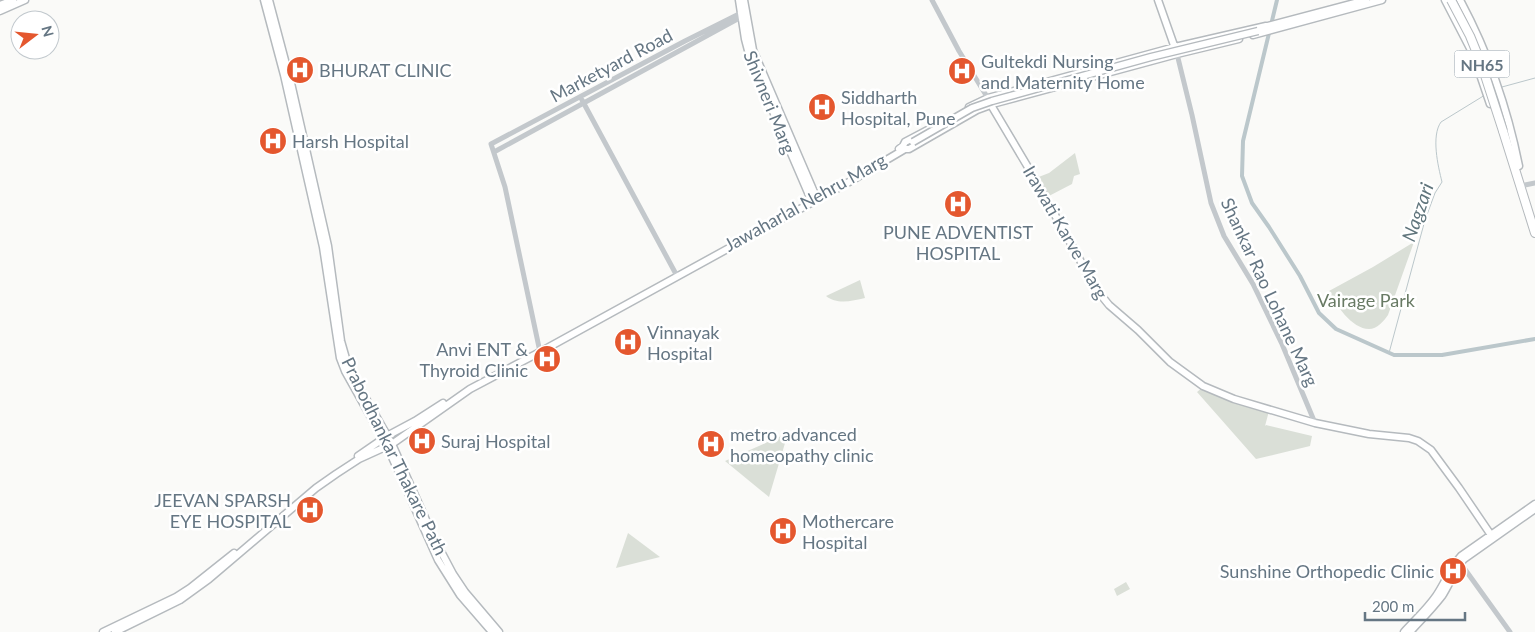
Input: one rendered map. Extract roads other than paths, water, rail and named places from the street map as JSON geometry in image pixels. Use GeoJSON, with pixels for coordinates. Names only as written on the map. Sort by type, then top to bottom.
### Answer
{"type":"FeatureCollection","features":[{"type":"Feature","properties":{"kind":"highway","name":"NH65"},"geometry":{"type":"LineString","coordinates":[[1451,0],[1470,36],[1481,63],[1517,167],[1535,233]]}},
{"type":"Feature","properties":{"kind":"highway","name":"NH65"},"geometry":{"type":"LineString","coordinates":[[1456,0],[1486,61],[1505,130]]}},
{"type":"Feature","properties":{"kind":"highway","name":"NH65"},"geometry":{"type":"LineString","coordinates":[[1517,167],[1525,185],[1535,218]]}},
{"type":"Feature","properties":{"kind":"main road"},"geometry":{"type":"LineString","coordinates":[[0,6],[13,0]]}},
{"type":"Feature","properties":{"kind":"main road"},"geometry":{"type":"LineString","coordinates":[[0,12],[25,0]]}},
{"type":"Feature","properties":{"kind":"main road","name":"Prabodhankar Thakare Path"},"geometry":{"type":"LineString","coordinates":[[264,0],[284,66]]}},
{"type":"Feature","properties":{"kind":"main road","name":"Prabodhankar Thakare Path"},"geometry":{"type":"LineString","coordinates":[[269,0],[328,246],[345,356],[349,369],[385,437],[452,574],[499,632]]}},
{"type":"Feature","properties":{"kind":"main road","name":"Shivneri Marg"},"geometry":{"type":"LineString","coordinates":[[739,0],[753,50],[814,199]]}},
{"type":"Feature","properties":{"kind":"main road","name":"Shivneri Marg"},"geometry":{"type":"LineString","coordinates":[[743,14],[744,0]]}},
{"type":"Feature","properties":{"kind":"main road"},"geometry":{"type":"LineString","coordinates":[[1158,0],[1176,51]]}},
{"type":"Feature","properties":{"kind":"main road"},"geometry":{"type":"LineString","coordinates":[[1282,25],[1366,0]]}},
{"type":"Feature","properties":{"kind":"main road"},"geometry":{"type":"LineString","coordinates":[[904,147],[972,108],[992,101],[1151,57],[1382,0]]}},
{"type":"Feature","properties":{"kind":"main road"},"geometry":{"type":"LineString","coordinates":[[1445,0],[1475,58],[1501,136],[1517,167]]}},
{"type":"Feature","properties":{"kind":"main road"},"geometry":{"type":"LineString","coordinates":[[1460,0],[1486,53],[1499,89],[1512,132],[1517,167]]}},
{"type":"Feature","properties":{"kind":"main road","name":"Jawaharlal Nehru Marg"},"geometry":{"type":"LineString","coordinates":[[371,450],[389,445],[468,386],[540,350],[814,199],[904,147],[906,142],[988,98],[1263,30]]}},
{"type":"Feature","properties":{"kind":"main road","name":"Jawaharlal Nehru Marg"},"geometry":{"type":"LineString","coordinates":[[904,147],[910,149],[978,110],[991,105],[1176,51]]}},
{"type":"Feature","properties":{"kind":"main road"},"geometry":{"type":"LineString","coordinates":[[1475,58],[1486,53]]}},
{"type":"Feature","properties":{"kind":"main road","name":"Irawati Karve Marg"},"geometry":{"type":"LineString","coordinates":[[991,105],[1035,179],[1096,289],[1109,305],[1138,330],[1170,362],[1203,386],[1234,399],[1315,423],[1368,434],[1409,438],[1424,445],[1431,450],[1492,536]]}},
{"type":"Feature","properties":{"kind":"main road","name":"Jawaharlal Nehru Marg"},"geometry":{"type":"LineString","coordinates":[[371,450],[385,437],[452,399]]}},
{"type":"Feature","properties":{"kind":"main road","name":"Prabodhankar Thakare Path"},"geometry":{"type":"LineString","coordinates":[[389,445],[438,560],[460,595],[492,632]]}},
{"type":"Feature","properties":{"kind":"main road"},"geometry":{"type":"LineString","coordinates":[[115,632],[185,594],[311,488],[338,468],[371,450]]}},
{"type":"Feature","properties":{"kind":"main road"},"geometry":{"type":"LineString","coordinates":[[1404,632],[1440,591],[1452,566],[1535,504]]}},
{"type":"Feature","properties":{"kind":"main road"},"geometry":{"type":"LineString","coordinates":[[1492,536],[1535,509]]}},
{"type":"Feature","properties":{"kind":"main road"},"geometry":{"type":"LineString","coordinates":[[1410,632],[1434,607],[1444,593],[1459,562]]}},
{"type":"Feature","properties":{"kind":"main road"},"geometry":{"type":"LineString","coordinates":[[103,632],[185,594]]}},
{"type":"Feature","properties":{"kind":"street"},"geometry":{"type":"LineString","coordinates":[[932,0],[991,105]]}},
{"type":"Feature","properties":{"kind":"street","name":"Marketyard Road"},"geometry":{"type":"LineString","coordinates":[[582,100],[494,152],[491,144],[582,100],[743,14]]}},
{"type":"Feature","properties":{"kind":"street","name":"Shankar Rao Lohane Marg"},"geometry":{"type":"LineString","coordinates":[[1176,51],[1211,203],[1224,236],[1253,284],[1282,344],[1315,423]]}},
{"type":"Feature","properties":{"kind":"street"},"geometry":{"type":"LineString","coordinates":[[582,100],[676,275]]}},
{"type":"Feature","properties":{"kind":"street"},"geometry":{"type":"LineString","coordinates":[[494,152],[505,187],[540,350]]}},
{"type":"Feature","properties":{"kind":"street"},"geometry":{"type":"LineString","coordinates":[[1525,185],[1535,183]]}},
{"type":"Feature","properties":{"kind":"street"},"geometry":{"type":"LineString","coordinates":[[1459,562],[1510,632]]}},
{"type":"Feature","properties":{"kind":"waterway"},"geometry":{"type":"LineString","coordinates":[[1277,0],[1243,141],[1242,176],[1252,203],[1300,276],[1319,313],[1336,329],[1394,355],[1442,355],[1535,339]]}},
{"type":"Feature","properties":{"kind":"waterway","name":"Nagzari"},"geometry":{"type":"LineString","coordinates":[[1502,87],[1535,78]]}},
{"type":"Feature","properties":{"kind":"waterway","name":"Nagzari"},"geometry":{"type":"LineString","coordinates":[[1389,353],[1425,220],[1435,193],[1442,182],[1436,151],[1438,128],[1441,122],[1485,95]]}},
{"type":"Feature","properties":{"kind":"place","name":"BHURAT CLINIC"},"geometry":{"type":"Point","coordinates":[300,70]}},
{"type":"Feature","properties":{"kind":"place","name":"Gultekdi Nursing and Maternity Home"},"geometry":{"type":"Point","coordinates":[962,71]}},
{"type":"Feature","properties":{"kind":"place","name":"Siddharth Hospital, Pune"},"geometry":{"type":"Point","coordinates":[822,107]}},
{"type":"Feature","properties":{"kind":"place","name":"Harsh Hospital"},"geometry":{"type":"Point","coordinates":[273,141]}},
{"type":"Feature","properties":{"kind":"place","name":"PUNE ADVENTIST HOSPITAL"},"geometry":{"type":"Point","coordinates":[958,204]}},
{"type":"Feature","properties":{"kind":"place","name":"Vinnayak Hospital"},"geometry":{"type":"Point","coordinates":[628,342]}},
{"type":"Feature","properties":{"kind":"place","name":"Anvi ENT & Thyroid Clinic"},"geometry":{"type":"Point","coordinates":[547,359]}},
{"type":"Feature","properties":{"kind":"place","name":"Suraj Hospital"},"geometry":{"type":"Point","coordinates":[422,441]}},
{"type":"Feature","properties":{"kind":"place","name":"metro advanced homeopathy clinic"},"geometry":{"type":"Point","coordinates":[711,444]}},
{"type":"Feature","properties":{"kind":"place","name":"JEEVAN SPARSH EYE HOSPITAL"},"geometry":{"type":"Point","coordinates":[310,510]}},
{"type":"Feature","properties":{"kind":"place","name":"Mothercare Hospital"},"geometry":{"type":"Point","coordinates":[783,531]}},
{"type":"Feature","properties":{"kind":"place","name":"Sunshine Orthopedic Clinic"},"geometry":{"type":"Point","coordinates":[1453,571]}},
{"type":"Feature","properties":{"kind":"park label","name":"Vairage Park"},"geometry":{"type":"Point","coordinates":[1366,300]}}]}
